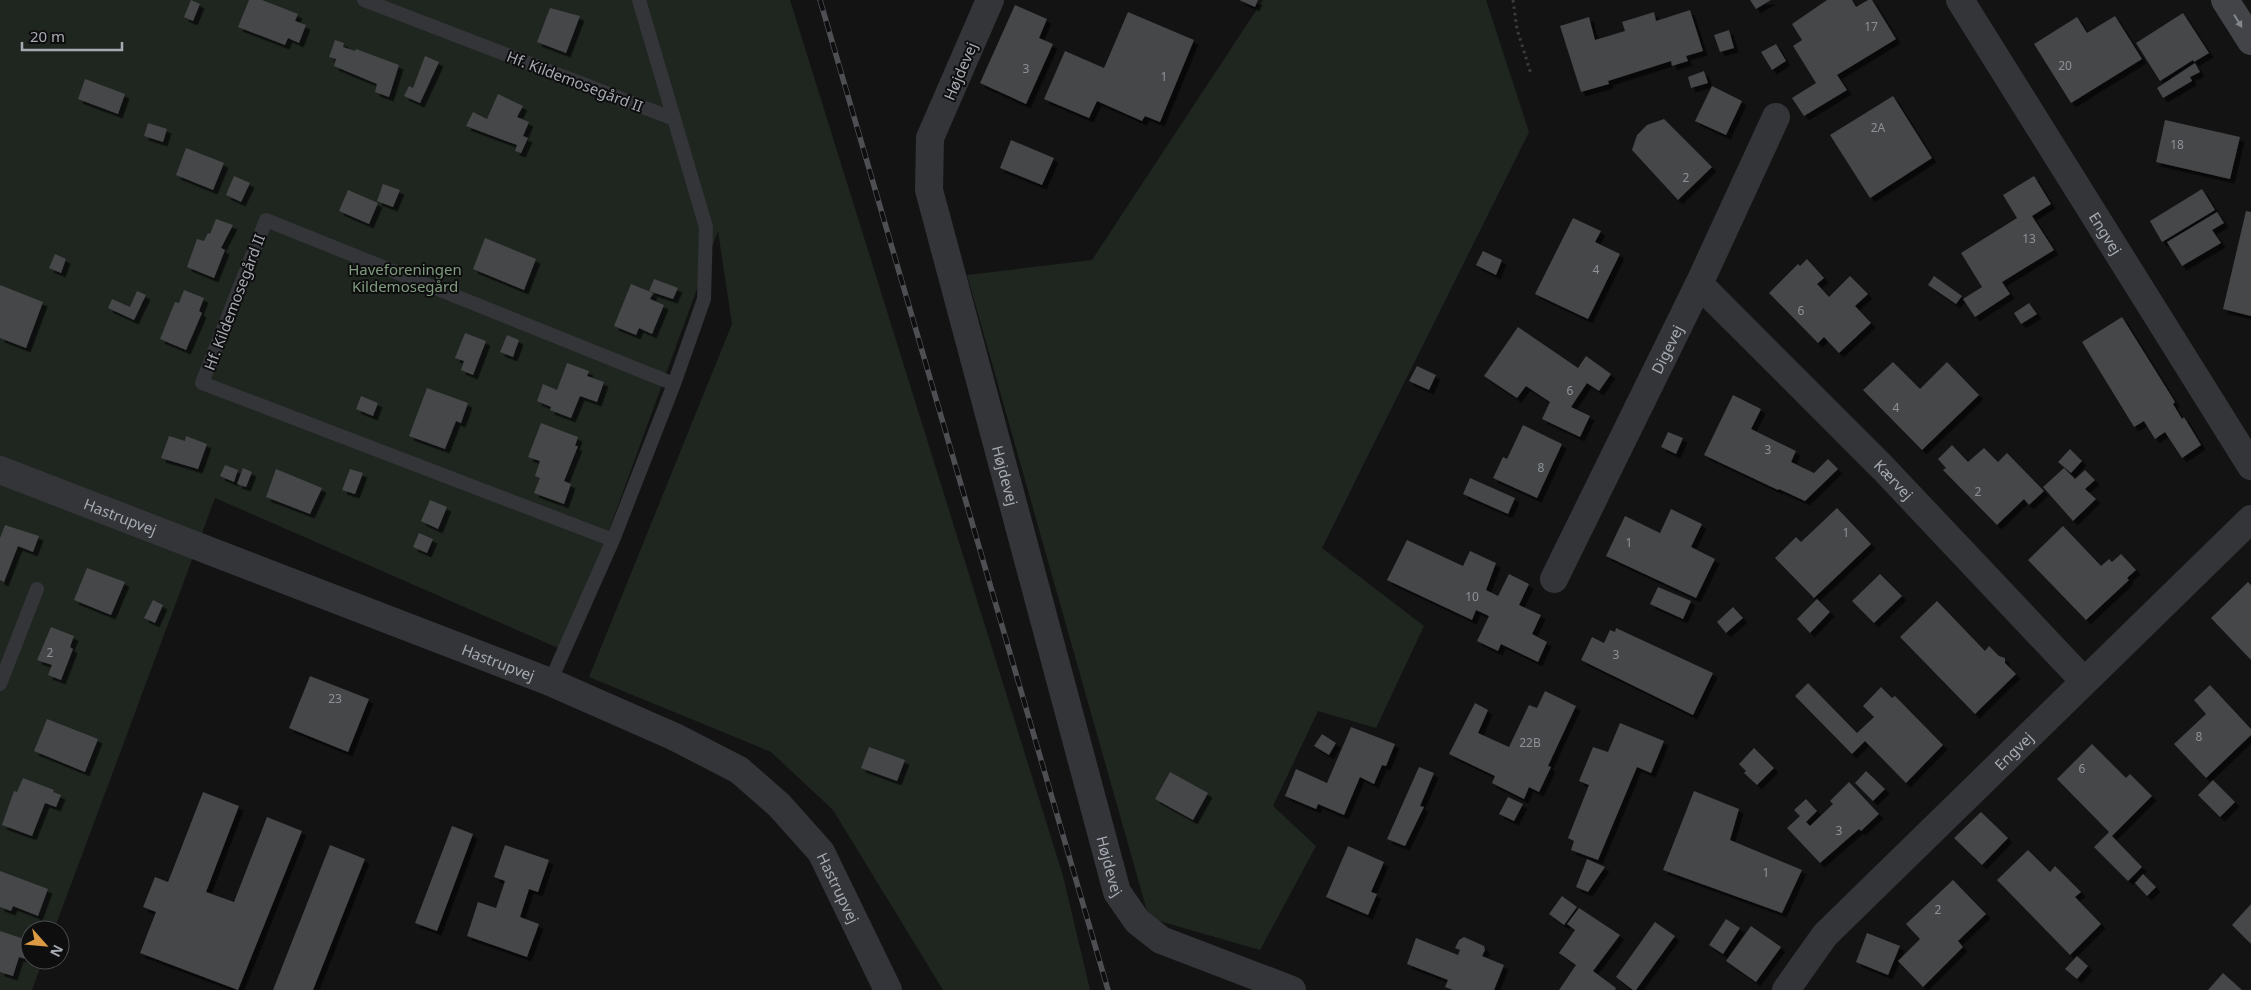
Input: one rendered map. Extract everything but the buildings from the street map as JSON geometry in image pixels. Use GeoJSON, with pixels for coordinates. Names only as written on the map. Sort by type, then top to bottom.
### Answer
{"type":"FeatureCollection","features":[{"type":"Feature","properties":{"kind":"main road"},"geometry":{"type":"LineString","coordinates":[[2226,0],[2251,41]]}},
{"type":"Feature","properties":{"kind":"street","name":"Højdevej"},"geometry":{"type":"LineString","coordinates":[[990,0],[930,138],[929,190],[1117,892],[1137,921],[1161,940],[1292,990]]}},
{"type":"Feature","properties":{"kind":"street","name":"Engvej"},"geometry":{"type":"LineString","coordinates":[[1960,0],[2251,466]]}},
{"type":"Feature","properties":{"kind":"street","name":"Digevej"},"geometry":{"type":"LineString","coordinates":[[1554,579],[1699,284],[1776,117]]}},
{"type":"Feature","properties":{"kind":"street","name":"Kærvej"},"geometry":{"type":"LineString","coordinates":[[1699,284],[1883,468],[2084,681]]}},
{"type":"Feature","properties":{"kind":"street","name":"Hastrupvej"},"geometry":{"type":"LineString","coordinates":[[0,470],[550,682],[675,737],[739,770],[779,805],[820,852],[888,990]]}},
{"type":"Feature","properties":{"kind":"street","name":"Engvej"},"geometry":{"type":"LineString","coordinates":[[1786,990],[1825,934],[2251,519]]}},
{"type":"Feature","properties":{"kind":"lane","name":"Hf. Kildemosegård II"},"geometry":{"type":"LineString","coordinates":[[364,0],[674,119]]}},
{"type":"Feature","properties":{"kind":"lane","name":"Hf. Kildemosegård II"},"geometry":{"type":"LineString","coordinates":[[550,682],[613,540],[674,384],[704,299],[706,227],[639,0]]}},
{"type":"Feature","properties":{"kind":"lane","name":"Hf. Kildemosegård II"},"geometry":{"type":"LineString","coordinates":[[613,540],[202,383],[212,356],[266,220],[674,384]]}},
{"type":"Feature","properties":{"kind":"lane"},"geometry":{"type":"LineString","coordinates":[[0,684],[37,589]]}},
{"type":"Feature","properties":{"kind":"path"},"geometry":{"type":"LineString","coordinates":[[1513,0],[1517,29],[1532,74]]}},
{"type":"Feature","properties":{"kind":"green space","name":"Haveforeningen Kildemosegård"},"geometry":{"type":"Polygon","coordinates":[[[0,0],[790,0],[1063,876],[1090,990],[943,990],[833,810],[771,752],[589,677],[732,324],[718,231],[565,651],[215,498],[58,920],[20,920],[20,970],[39,970],[32,990],[0,990],[0,0]]]}},
{"type":"Feature","properties":{"kind":"green space"},"geometry":{"type":"Polygon","coordinates":[[[1263,0],[1486,0],[1529,132],[1322,548],[1424,626],[1376,728],[1318,711],[1273,806],[1316,846],[1260,950],[1149,918],[967,275],[1092,260],[1263,0]]]}},
{"type":"Feature","properties":{"kind":"railway"},"geometry":{"type":"LineString","coordinates":[[820,0],[1108,990]]}}]}
